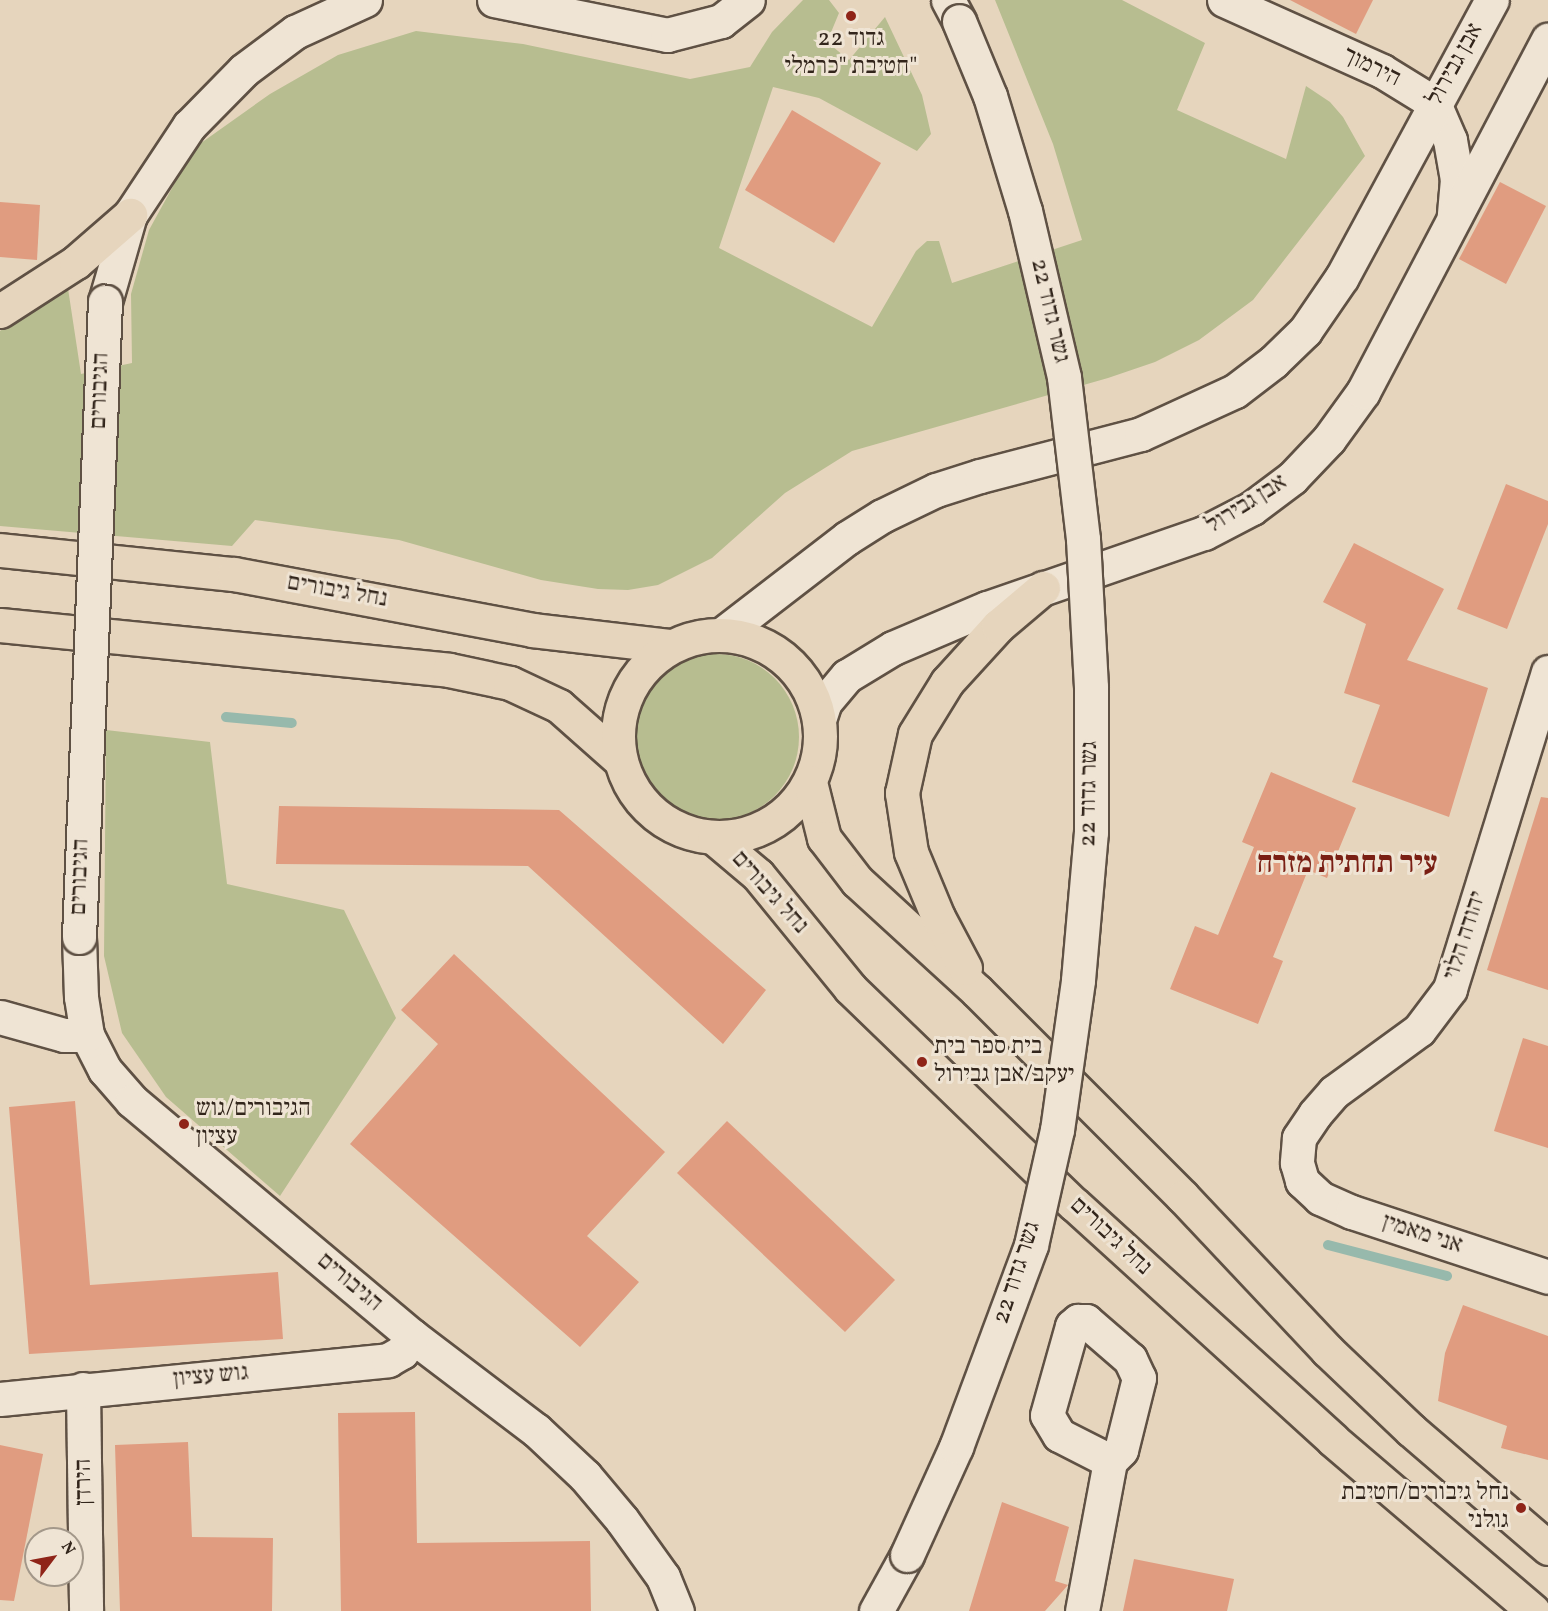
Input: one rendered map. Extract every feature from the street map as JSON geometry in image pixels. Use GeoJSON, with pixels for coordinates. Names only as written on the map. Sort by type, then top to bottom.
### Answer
{"type":"FeatureCollection","features":[{"type":"Feature","properties":{"kind":"main road"},"geometry":{"type":"LineString","coordinates":[[0,311],[76,262],[129,215]]}},
{"type":"Feature","properties":{"kind":"main road","name":"נחל גיבורים"},"geometry":{"type":"LineString","coordinates":[[0,550],[234,574],[532,630],[672,646]]}},
{"type":"Feature","properties":{"kind":"main road"},"geometry":{"type":"LineString","coordinates":[[977,991],[938,917],[911,852],[902,793],[915,734],[947,682],[998,627],[1043,588]]}},
{"type":"Feature","properties":{"kind":"main road"},"geometry":{"type":"LineString","coordinates":[[0,625],[449,670],[510,683],[558,706],[620,759],[636,794],[662,820],[696,835],[714,838],[744,835],[771,824],[793,806],[810,782],[819,752],[819,720],[805,683],[786,660],[760,643],[722,635],[696,637],[672,646],[650,662],[632,684],[621,712],[620,759]]}},
{"type":"Feature","properties":{"kind":"main road"},"geometry":{"type":"LineString","coordinates":[[810,782],[824,838],[837,859],[977,991],[1183,1197],[1327,1350],[1411,1430],[1548,1548]]}},
{"type":"Feature","properties":{"kind":"main road","name":"נחל גיבורים"},"geometry":{"type":"LineString","coordinates":[[714,838],[758,875],[850,988],[1074,1204],[1333,1440],[1533,1611]]}},
{"type":"Feature","properties":{"kind":"street","name":"הגיבורים"},"geometry":{"type":"LineString","coordinates":[[365,0],[318,9],[296,32],[229,86],[189,126],[129,215],[105,302],[79,937],[81,997],[87,1035],[105,1070],[132,1101],[412,1336],[536,1430],[585,1476],[663,1577],[677,1611]]}},
{"type":"Feature","properties":{"kind":"street"},"geometry":{"type":"LineString","coordinates":[[494,0],[667,35],[722,21],[748,0]]}},
{"type":"Feature","properties":{"kind":"street","name":"הירמוך"},"geometry":{"type":"LineString","coordinates":[[1224,0],[1382,71],[1434,103]]}},
{"type":"Feature","properties":{"kind":"street","name":"אבן גבירול"},"geometry":{"type":"LineString","coordinates":[[722,635],[776,597],[847,538],[900,507],[980,476],[1141,434],[1235,391],[1305,331],[1342,277],[1434,103],[1492,0]]}},
{"type":"Feature","properties":{"kind":"street","name":"גשר גדוד 22"},"geometry":{"type":"LineString","coordinates":[[876,1611],[907,1555],[956,1447],[1031,1245],[1056,1130],[1078,980],[1091,832],[1091,687],[1083,539],[1064,377],[1025,211],[990,96],[954,10]]}},
{"type":"Feature","properties":{"kind":"street","name":"אבן גבירול"},"geometry":{"type":"LineString","coordinates":[[819,720],[833,691],[863,664],[942,626],[1043,588],[1154,553],[1204,533],[1252,508],[1292,478],[1329,439],[1363,392],[1548,40]]}},
{"type":"Feature","properties":{"kind":"street"},"geometry":{"type":"LineString","coordinates":[[1434,103],[1449,140],[1457,179],[1453,224]]}},
{"type":"Feature","properties":{"kind":"street","name":"יהודה הלוי"},"geometry":{"type":"LineString","coordinates":[[1302,1181],[1297,1163],[1299,1138],[1315,1114],[1334,1092],[1419,1030],[1450,989],[1548,672]]}},
{"type":"Feature","properties":{"kind":"street"},"geometry":{"type":"LineString","coordinates":[[0,1017],[64,1035],[87,1035]]}},
{"type":"Feature","properties":{"kind":"street","name":"אני מאמין"},"geometry":{"type":"LineString","coordinates":[[1302,1181],[1320,1198],[1352,1212],[1548,1277]]}},
{"type":"Feature","properties":{"kind":"street","name":"גוש עציון"},"geometry":{"type":"LineString","coordinates":[[0,1399],[388,1360],[402,1352],[412,1336]]}},
{"type":"Feature","properties":{"kind":"street","name":"הירדן"},"geometry":{"type":"LineString","coordinates":[[83,1389],[86,1611]]}},
{"type":"Feature","properties":{"kind":"street"},"geometry":{"type":"LineString","coordinates":[[1082,1611],[1110,1461]]}},
{"type":"Feature","properties":{"kind":"street"},"geometry":{"type":"LineString","coordinates":[[663,1577],[695,1611]]}},
{"type":"Feature","properties":{"kind":"green space"},"geometry":{"type":"Polygon","coordinates":[[[803,0],[829,0],[839,13],[827,42],[849,60],[885,17],[922,95],[931,134],[917,151],[819,98],[773,87],[719,248],[872,327],[916,251],[927,241],[939,241],[952,283],[1082,240],[1053,144],[995,0],[1122,0],[1205,43],[1177,110],[1286,159],[1306,86],[1330,102],[1343,117],[1365,156],[1253,300],[1199,340],[1155,362],[1108,378],[852,451],[785,493],[712,558],[658,585],[628,590],[598,589],[541,580],[399,540],[255,520],[232,546],[0,526],[0,331],[67,282],[81,374],[132,363],[131,294],[149,230],[194,148],[270,94],[338,55],[416,31],[523,44],[690,79],[750,67],[772,32],[803,0]]]}},
{"type":"Feature","properties":{"kind":"green space"},"geometry":{"type":"Polygon","coordinates":[[[716,654],[748,661],[762,668],[774,679],[785,691],[792,705],[799,737],[792,769],[785,783],[774,795],[762,806],[748,813],[716,820],[684,813],[670,806],[658,795],[647,783],[640,769],[633,737],[640,705],[647,691],[658,679],[670,668],[684,661],[716,654]]]}},
{"type":"Feature","properties":{"kind":"green space"},"geometry":{"type":"Polygon","coordinates":[[[106,730],[210,742],[227,884],[344,910],[396,1018],[280,1196],[166,1097],[122,1033],[104,956],[106,730]]]}},
{"type":"Feature","properties":{"kind":"building"},"geometry":{"type":"Polygon","coordinates":[[[1290,0],[1373,0],[1356,34],[1290,0]]]}},
{"type":"Feature","properties":{"kind":"building"},"geometry":{"type":"Polygon","coordinates":[[[792,110],[881,163],[834,243],[745,190],[792,110]]]}},
{"type":"Feature","properties":{"kind":"building"},"geometry":{"type":"Polygon","coordinates":[[[1500,182],[1546,206],[1506,284],[1459,259],[1500,182]]]}},
{"type":"Feature","properties":{"kind":"building"},"geometry":{"type":"Polygon","coordinates":[[[0,202],[40,205],[37,260],[0,257],[0,202]]]}},
{"type":"Feature","properties":{"kind":"building"},"geometry":{"type":"Polygon","coordinates":[[[1506,484],[1548,501],[1548,524],[1507,629],[1457,609],[1506,484]]]}},
{"type":"Feature","properties":{"kind":"building"},"geometry":{"type":"Polygon","coordinates":[[[1354,543],[1444,589],[1407,660],[1488,688],[1449,817],[1352,782],[1380,705],[1344,693],[1366,624],[1323,602],[1354,543]]]}},
{"type":"Feature","properties":{"kind":"building"},"geometry":{"type":"Polygon","coordinates":[[[1271,772],[1356,808],[1327,878],[1308,870],[1273,957],[1283,961],[1258,1024],[1170,989],[1195,926],[1218,935],[1254,847],[1242,842],[1271,772]]]}},
{"type":"Feature","properties":{"kind":"building"},"geometry":{"type":"Polygon","coordinates":[[[1541,797],[1548,798],[1548,990],[1487,970],[1541,797]]]}},
{"type":"Feature","properties":{"kind":"building"},"geometry":{"type":"Polygon","coordinates":[[[279,806],[559,810],[766,990],[723,1044],[528,866],[276,864],[279,806]]]}},
{"type":"Feature","properties":{"kind":"building"},"geometry":{"type":"Polygon","coordinates":[[[454,954],[665,1152],[587,1236],[639,1282],[580,1347],[350,1144],[438,1044],[401,1010],[454,954]]]}},
{"type":"Feature","properties":{"kind":"building"},"geometry":{"type":"Polygon","coordinates":[[[1523,1038],[1548,1046],[1548,1148],[1494,1131],[1523,1038]]]}},
{"type":"Feature","properties":{"kind":"building"},"geometry":{"type":"Polygon","coordinates":[[[75,1101],[90,1285],[278,1272],[283,1339],[29,1354],[9,1107],[75,1101]]]}},
{"type":"Feature","properties":{"kind":"building"},"geometry":{"type":"Polygon","coordinates":[[[727,1121],[895,1280],[845,1332],[677,1173],[727,1121]]]}},
{"type":"Feature","properties":{"kind":"building"},"geometry":{"type":"Polygon","coordinates":[[[1463,1305],[1548,1336],[1548,1460],[1501,1448],[1507,1426],[1438,1401],[1445,1353],[1463,1305]]]}},
{"type":"Feature","properties":{"kind":"building"},"geometry":{"type":"Polygon","coordinates":[[[415,1412],[417,1543],[590,1541],[591,1611],[341,1611],[338,1413],[415,1412]]]}},
{"type":"Feature","properties":{"kind":"building"},"geometry":{"type":"Polygon","coordinates":[[[188,1442],[192,1537],[273,1538],[272,1611],[120,1611],[115,1445],[188,1442]]]}},
{"type":"Feature","properties":{"kind":"building"},"geometry":{"type":"Polygon","coordinates":[[[0,1445],[43,1454],[29,1527],[24,1527],[24,1550],[14,1601],[0,1600],[0,1445]]]}},
{"type":"Feature","properties":{"kind":"building"},"geometry":{"type":"Polygon","coordinates":[[[1002,1502],[1069,1527],[1055,1581],[1068,1585],[1045,1611],[969,1611],[1002,1502]]]}},
{"type":"Feature","properties":{"kind":"building"},"geometry":{"type":"Polygon","coordinates":[[[1134,1559],[1234,1579],[1227,1611],[1123,1611],[1134,1559]]]}},
{"type":"Feature","properties":{"kind":"waterway"},"geometry":{"type":"LineString","coordinates":[[226,717],[292,723]]}},
{"type":"Feature","properties":{"kind":"waterway"},"geometry":{"type":"LineString","coordinates":[[1328,1245],[1447,1276]]}},
{"type":"Feature","properties":{"kind":"place","name":"גדוד 22 חטיבת \"כרמלי\""},"geometry":{"type":"Point","coordinates":[851,16]}},
{"type":"Feature","properties":{"kind":"place","name":"בית ספר בית יעקב/אבן גבירול"},"geometry":{"type":"Point","coordinates":[922,1062]}},
{"type":"Feature","properties":{"kind":"place","name":"הגיבורים/גוש עציון"},"geometry":{"type":"Point","coordinates":[184,1124]}},
{"type":"Feature","properties":{"kind":"place","name":"נחל גיבורים/חטיבת גולני"},"geometry":{"type":"Point","coordinates":[1521,1508]}},
{"type":"Feature","properties":{"kind":"district","name":"עיר תחתית מזרח"},"geometry":{"type":"Point","coordinates":[1347,864]}}]}
